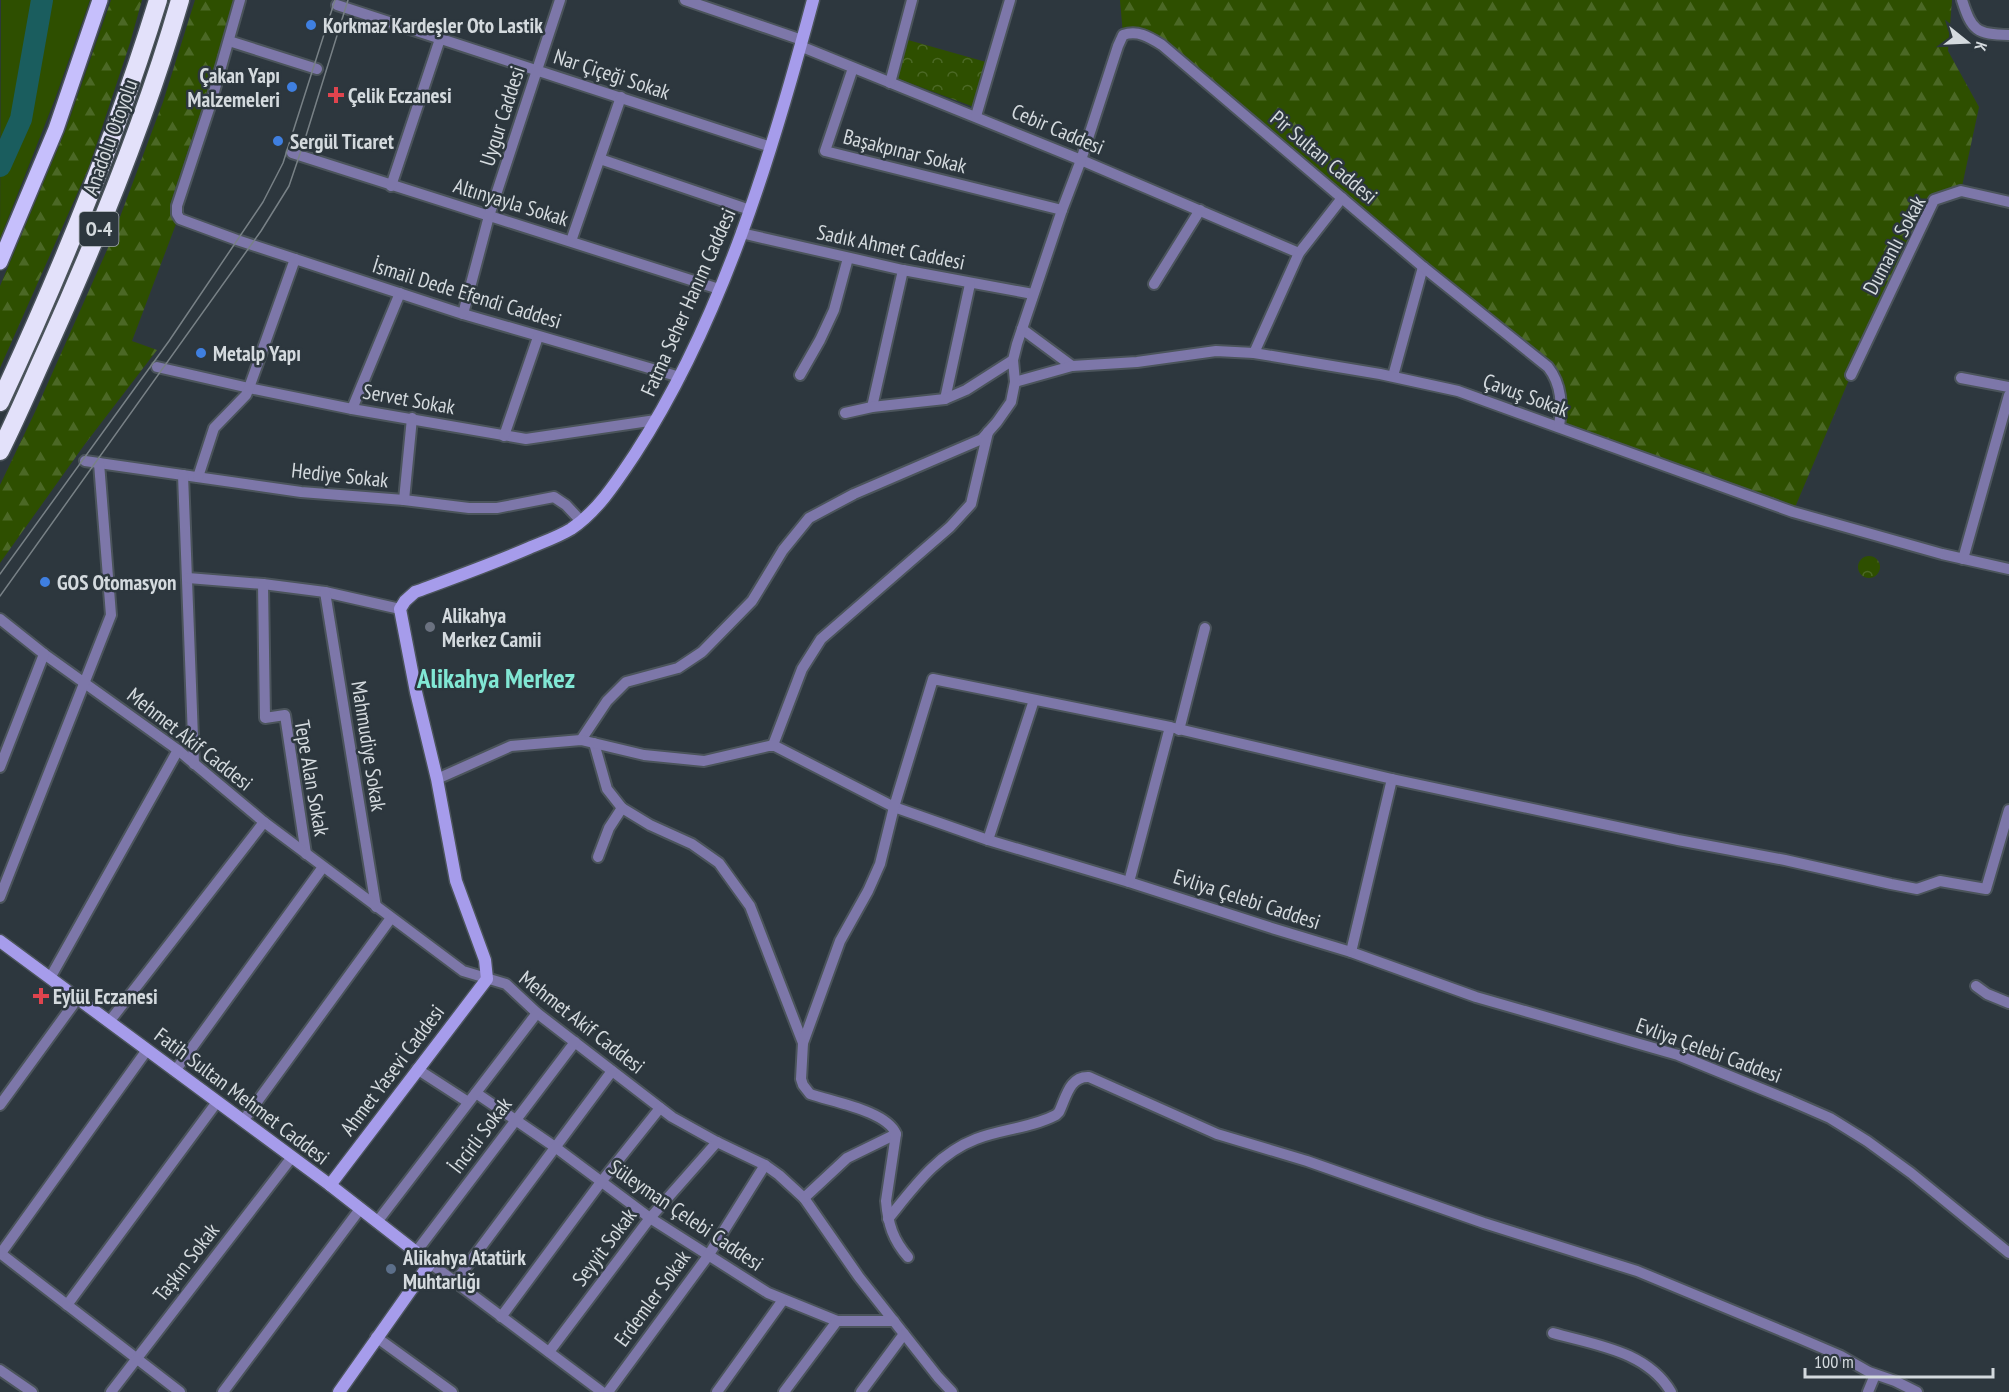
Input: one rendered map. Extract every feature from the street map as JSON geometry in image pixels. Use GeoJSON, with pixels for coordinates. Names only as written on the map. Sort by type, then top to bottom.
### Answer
{"type":"FeatureCollection","features":[{"type":"Feature","properties":{"kind":"highway","name":"Anadolu Otoyolu"},"geometry":{"type":"LineString","coordinates":[[0,402],[83,215],[130,89],[158,0]]}},
{"type":"Feature","properties":{"kind":"highway","name":"Anadolu Otoyolu"},"geometry":{"type":"LineString","coordinates":[[0,451],[70,297],[126,163],[153,88],[180,0]]}},
{"type":"Feature","properties":{"kind":"main road"},"geometry":{"type":"LineString","coordinates":[[0,262],[56,129],[100,0]]}},
{"type":"Feature","properties":{"kind":"street"},"geometry":{"type":"LineString","coordinates":[[240,0],[229,41],[317,69]]}},
{"type":"Feature","properties":{"kind":"street","name":"Uygur Caddesi"},"geometry":{"type":"LineString","coordinates":[[463,314],[489,216],[560,0]]}},
{"type":"Feature","properties":{"kind":"street","name":"Cebir Caddesi"},"geometry":{"type":"LineString","coordinates":[[685,0],[801,43],[852,68],[976,116],[1299,253]]}},
{"type":"Feature","properties":{"kind":"street","name":"Fatma Seher Hanım Caddesi"},"geometry":{"type":"LineString","coordinates":[[400,609],[415,592],[520,552],[569,530],[607,494],[656,420],[680,377],[719,289],[750,210],[771,147],[813,0]]}},
{"type":"Feature","properties":{"kind":"street"},"geometry":{"type":"LineString","coordinates":[[890,83],[912,0]]}},
{"type":"Feature","properties":{"kind":"street"},"geometry":{"type":"LineString","coordinates":[[976,116],[1010,0]]}},
{"type":"Feature","properties":{"kind":"street"},"geometry":{"type":"LineString","coordinates":[[1962,0],[1968,19],[1977,31],[2009,35]]}},
{"type":"Feature","properties":{"kind":"street","name":"Nar Çiçeği Sokak"},"geometry":{"type":"LineString","coordinates":[[337,5],[771,147]]}},
{"type":"Feature","properties":{"kind":"street","name":"Pir Sultan Caddesi"},"geometry":{"type":"LineString","coordinates":[[1082,160],[1123,36],[1132,32],[1151,38],[1423,267],[1548,367],[1558,383],[1559,427]]}},
{"type":"Feature","properties":{"kind":"street"},"geometry":{"type":"LineString","coordinates":[[391,186],[440,39]]}},
{"type":"Feature","properties":{"kind":"street","name":"İsmail Dede Efendi Caddesi"},"geometry":{"type":"LineString","coordinates":[[229,41],[177,206],[180,219],[463,314],[680,377]]}},
{"type":"Feature","properties":{"kind":"street","name":"Başakpınar Sokak"},"geometry":{"type":"LineString","coordinates":[[852,68],[825,151],[1062,210]]}},
{"type":"Feature","properties":{"kind":"street"},"geometry":{"type":"LineString","coordinates":[[571,241],[621,98]]}},
{"type":"Feature","properties":{"kind":"street","name":"Altınyayla Sokak"},"geometry":{"type":"LineString","coordinates":[[292,153],[719,289]]}},
{"type":"Feature","properties":{"kind":"street"},"geometry":{"type":"LineString","coordinates":[[600,159],[750,210]]}},
{"type":"Feature","properties":{"kind":"street"},"geometry":{"type":"LineString","coordinates":[[581,740],[607,701],[626,682],[678,668],[702,652],[752,601],[783,550],[809,518],[854,494],[982,439],[1011,402],[1015,382],[1013,360],[1022,329],[1062,210],[1082,160]]}},
{"type":"Feature","properties":{"kind":"street","name":"Dumanlı Sokak"},"geometry":{"type":"LineString","coordinates":[[1851,375],[1934,200],[1961,191],[2009,202]]}},
{"type":"Feature","properties":{"kind":"street"},"geometry":{"type":"LineString","coordinates":[[1254,353],[1299,253],[1342,198]]}},
{"type":"Feature","properties":{"kind":"street"},"geometry":{"type":"LineString","coordinates":[[1154,284],[1200,210]]}},
{"type":"Feature","properties":{"kind":"street","name":"Sadık Ahmet Caddesi"},"geometry":{"type":"LineString","coordinates":[[741,233],[970,284],[1033,294]]}},
{"type":"Feature","properties":{"kind":"street"},"geometry":{"type":"LineString","coordinates":[[198,477],[214,428],[246,395],[295,258]]}},
{"type":"Feature","properties":{"kind":"street"},"geometry":{"type":"LineString","coordinates":[[800,375],[834,310],[848,258]]}},
{"type":"Feature","properties":{"kind":"street"},"geometry":{"type":"LineString","coordinates":[[1393,376],[1423,267]]}},
{"type":"Feature","properties":{"kind":"street"},"geometry":{"type":"LineString","coordinates":[[872,407],[903,270]]}},
{"type":"Feature","properties":{"kind":"street"},"geometry":{"type":"LineString","coordinates":[[945,399],[970,284]]}},
{"type":"Feature","properties":{"kind":"street"},"geometry":{"type":"LineString","coordinates":[[352,408],[400,293]]}},
{"type":"Feature","properties":{"kind":"street"},"geometry":{"type":"LineString","coordinates":[[1022,329],[1072,366]]}},
{"type":"Feature","properties":{"kind":"street"},"geometry":{"type":"LineString","coordinates":[[504,436],[538,337]]}},
{"type":"Feature","properties":{"kind":"street","name":"Çavuş Sokak"},"geometry":{"type":"LineString","coordinates":[[1015,382],[1072,366],[1137,363],[1216,351],[1254,353],[1393,376],[1458,391],[1793,512],[1963,559],[2009,569]]}},
{"type":"Feature","properties":{"kind":"street"},"geometry":{"type":"LineString","coordinates":[[845,413],[872,407],[945,399],[966,390],[1013,360]]}},
{"type":"Feature","properties":{"kind":"street","name":"Servet Sokak"},"geometry":{"type":"LineString","coordinates":[[156,367],[249,388],[504,436],[538,438],[656,420]]}},
{"type":"Feature","properties":{"kind":"street"},"geometry":{"type":"LineString","coordinates":[[1961,378],[2009,387]]}},
{"type":"Feature","properties":{"kind":"street"},"geometry":{"type":"LineString","coordinates":[[1963,559],[2009,395]]}},
{"type":"Feature","properties":{"kind":"street"},"geometry":{"type":"LineString","coordinates":[[404,500],[412,418]]}},
{"type":"Feature","properties":{"kind":"street"},"geometry":{"type":"LineString","coordinates":[[437,779],[511,746],[581,740],[644,755],[704,761],[773,745],[802,669],[821,639],[950,527],[971,504],[988,432]]}},
{"type":"Feature","properties":{"kind":"street","name":"Hediye Sokak"},"geometry":{"type":"LineString","coordinates":[[85,461],[301,492],[404,500],[485,510],[554,497],[566,505],[581,521]]}},
{"type":"Feature","properties":{"kind":"street"},"geometry":{"type":"LineString","coordinates":[[0,897],[111,615],[99,463]]}},
{"type":"Feature","properties":{"kind":"street"},"geometry":{"type":"LineString","coordinates":[[183,475],[194,764]]}},
{"type":"Feature","properties":{"kind":"street"},"geometry":{"type":"LineString","coordinates":[[188,578],[325,592],[400,609],[416,692],[437,779],[456,881],[485,960],[487,979]]}},
{"type":"Feature","properties":{"kind":"street","name":"Tepe Alan Sokak"},"geometry":{"type":"LineString","coordinates":[[263,584],[265,718],[285,715],[306,854]]}},
{"type":"Feature","properties":{"kind":"street","name":"Mahmudiye Sokak"},"geometry":{"type":"LineString","coordinates":[[325,592],[376,907]]}},
{"type":"Feature","properties":{"kind":"street","name":"Mehmet Akif Caddesi"},"geometry":{"type":"LineString","coordinates":[[0,619],[44,654],[178,750],[264,822],[463,971],[506,984],[537,1012],[672,1117],[765,1165],[779,1175],[804,1198],[859,1277],[904,1334],[940,1388],[952,1392]]}},
{"type":"Feature","properties":{"kind":"street"},"geometry":{"type":"LineString","coordinates":[[1129,882],[1205,628]]}},
{"type":"Feature","properties":{"kind":"street"},"geometry":{"type":"LineString","coordinates":[[0,767],[44,654]]}},
{"type":"Feature","properties":{"kind":"street"},"geometry":{"type":"LineString","coordinates":[[908,1257],[893,1237],[886,1202],[896,1134],[893,1128],[882,1119],[806,1091],[801,1079],[803,1043],[840,941],[875,877],[933,679],[1175,729],[1392,779],[1917,889],[1940,880],[1986,889],[2009,810]]}},
{"type":"Feature","properties":{"kind":"street"},"geometry":{"type":"LineString","coordinates":[[988,840],[1034,700]]}},
{"type":"Feature","properties":{"kind":"street"},"geometry":{"type":"LineString","coordinates":[[594,743],[608,789],[622,808],[650,825],[692,844],[719,863],[750,906],[803,1043]]}},
{"type":"Feature","properties":{"kind":"street","name":"Evliya Çelebi Caddesi"},"geometry":{"type":"LineString","coordinates":[[773,745],[894,807],[988,840],[1351,952],[1476,997],[1678,1055],[1812,1110],[1867,1141],[1911,1173],[2009,1253]]}},
{"type":"Feature","properties":{"kind":"street"},"geometry":{"type":"LineString","coordinates":[[50,978],[178,750]]}},
{"type":"Feature","properties":{"kind":"street"},"geometry":{"type":"LineString","coordinates":[[1351,952],[1392,779]]}},
{"type":"Feature","properties":{"kind":"street"},"geometry":{"type":"LineString","coordinates":[[598,856],[609,828],[622,808]]}},
{"type":"Feature","properties":{"kind":"street"},"geometry":{"type":"LineString","coordinates":[[109,1022],[264,822]]}},
{"type":"Feature","properties":{"kind":"street"},"geometry":{"type":"LineString","coordinates":[[175,1071],[323,867]]}},
{"type":"Feature","properties":{"kind":"street"},"geometry":{"type":"LineString","coordinates":[[243,1121],[391,918]]}},
{"type":"Feature","properties":{"kind":"street","name":"Fatih Sultan Mehmet Caddesi"},"geometry":{"type":"LineString","coordinates":[[0,941],[330,1185],[430,1263]]}},
{"type":"Feature","properties":{"kind":"street","name":"Ahmet Yasevi Caddesi"},"geometry":{"type":"LineString","coordinates":[[330,1185],[487,979]]}},
{"type":"Feature","properties":{"kind":"street"},"geometry":{"type":"LineString","coordinates":[[1976,986],[1986,994],[2009,1004]]}},
{"type":"Feature","properties":{"kind":"street"},"geometry":{"type":"LineString","coordinates":[[0,1105],[78,998]]}},
{"type":"Feature","properties":{"kind":"street"},"geometry":{"type":"LineString","coordinates":[[377,1222],[537,1012]]}},
{"type":"Feature","properties":{"kind":"street","name":"İncirli Sokak"},"geometry":{"type":"LineString","coordinates":[[416,1252],[575,1042]]}},
{"type":"Feature","properties":{"kind":"street"},"geometry":{"type":"LineString","coordinates":[[147,1050],[0,1253],[180,1392]]}},
{"type":"Feature","properties":{"kind":"street"},"geometry":{"type":"LineString","coordinates":[[417,1069],[468,1102]]}},
{"type":"Feature","properties":{"kind":"street"},"geometry":{"type":"LineString","coordinates":[[455,1282],[612,1071]]}},
{"type":"Feature","properties":{"kind":"street"},"geometry":{"type":"LineString","coordinates":[[888,1219],[918,1182],[945,1156],[977,1139],[1028,1127],[1056,1115],[1072,1084],[1083,1077],[1089,1077],[1217,1134],[1308,1161],[1484,1223],[1637,1271],[1841,1356],[1875,1375],[1895,1381],[1917,1392]]}},
{"type":"Feature","properties":{"kind":"street","name":"Süleyman Çelebi Caddesi"},"geometry":{"type":"LineString","coordinates":[[476,1093],[555,1147],[650,1218],[708,1256],[783,1300],[837,1321],[894,1321]]}},
{"type":"Feature","properties":{"kind":"street"},"geometry":{"type":"LineString","coordinates":[[67,1305],[217,1102]]}},
{"type":"Feature","properties":{"kind":"street"},"geometry":{"type":"LineString","coordinates":[[501,1317],[601,1182],[660,1108]]}},
{"type":"Feature","properties":{"kind":"street"},"geometry":{"type":"LineString","coordinates":[[804,1198],[847,1158],[896,1134]]}},
{"type":"Feature","properties":{"kind":"street","name":"Seyyit Sokak"},"geometry":{"type":"LineString","coordinates":[[549,1352],[650,1218],[717,1142]]}},
{"type":"Feature","properties":{"kind":"street","name":"Taşkın Sokak"},"geometry":{"type":"LineString","coordinates":[[111,1392],[292,1157]]}},
{"type":"Feature","properties":{"kind":"street","name":"Erdemler Sokak"},"geometry":{"type":"LineString","coordinates":[[608,1392],[708,1256],[765,1165]]}},
{"type":"Feature","properties":{"kind":"street"},"geometry":{"type":"LineString","coordinates":[[223,1392],[360,1209]]}},
{"type":"Feature","properties":{"kind":"street"},"geometry":{"type":"LineString","coordinates":[[344,1390],[376,1337],[430,1263],[602,1392]]}},
{"type":"Feature","properties":{"kind":"street"},"geometry":{"type":"LineString","coordinates":[[717,1392],[783,1300]]}},
{"type":"Feature","properties":{"kind":"street"},"geometry":{"type":"LineString","coordinates":[[784,1392],[837,1321]]}},
{"type":"Feature","properties":{"kind":"street"},"geometry":{"type":"LineString","coordinates":[[1553,1333],[1637,1359],[1662,1378],[1671,1392]]}},
{"type":"Feature","properties":{"kind":"street"},"geometry":{"type":"LineString","coordinates":[[861,1392],[904,1334]]}},
{"type":"Feature","properties":{"kind":"street"},"geometry":{"type":"LineString","coordinates":[[376,1337],[452,1392]]}},
{"type":"Feature","properties":{"kind":"street"},"geometry":{"type":"LineString","coordinates":[[0,1370],[32,1392]]}},
{"type":"Feature","properties":{"kind":"street"},"geometry":{"type":"LineString","coordinates":[[1869,1392],[1875,1375]]}},
{"type":"Feature","properties":{"kind":"green space"},"geometry":{"type":"Polygon","coordinates":[[[1,0],[90,0],[55,99],[0,239],[1,0]]]}},
{"type":"Feature","properties":{"kind":"green space"},"geometry":{"type":"Polygon","coordinates":[[[111,0],[142,0],[89,167],[0,368],[0,286],[66,129],[111,0]]]}},
{"type":"Feature","properties":{"kind":"green space"},"geometry":{"type":"Polygon","coordinates":[[[195,0],[235,0],[225,39],[170,205],[176,224],[132,341],[157,350],[85,444],[0,563],[0,485],[111,241],[163,102],[195,0]]]}},
{"type":"Feature","properties":{"kind":"green space"},"geometry":{"type":"Polygon","coordinates":[[[1120,0],[1952,0],[1948,51],[1979,107],[1961,191],[1934,200],[1851,375],[1793,512],[1559,427],[1554,375],[1162,45],[1123,35],[1120,0]]]}},
{"type":"Feature","properties":{"kind":"green space"},"geometry":{"type":"Polygon","coordinates":[[[908,40],[986,62],[974,107],[896,78],[908,40]]]}},
{"type":"Feature","properties":{"kind":"green space"},"geometry":{"type":"Polygon","coordinates":[[[1869,556],[1877,559],[1880,567],[1877,575],[1869,578],[1861,575],[1858,567],[1861,559],[1869,556]]]}},
{"type":"Feature","properties":{"kind":"waterway"},"geometry":{"type":"LineString","coordinates":[[0,166],[21,119],[42,0]]}},
{"type":"Feature","properties":{"kind":"tram line"},"geometry":{"type":"LineString","coordinates":[[0,574],[169,341],[263,202],[283,163],[335,0]]}},
{"type":"Feature","properties":{"kind":"tram line"},"geometry":{"type":"LineString","coordinates":[[0,596],[261,231],[289,186],[348,0]]}},
{"type":"Feature","properties":{"kind":"place","name":"Korkmaz Kardeşler Oto Lastik"},"geometry":{"type":"Point","coordinates":[311,25]}},
{"type":"Feature","properties":{"kind":"place","name":"Çakan Yapı Malzemeleri"},"geometry":{"type":"Point","coordinates":[292,87]}},
{"type":"Feature","properties":{"kind":"place","name":"Çelik Eczanesi"},"geometry":{"type":"Point","coordinates":[336,95]}},
{"type":"Feature","properties":{"kind":"place","name":"Sergül Ticaret"},"geometry":{"type":"Point","coordinates":[278,141]}},
{"type":"Feature","properties":{"kind":"place","name":"Metalp Yapı"},"geometry":{"type":"Point","coordinates":[201,353]}},
{"type":"Feature","properties":{"kind":"place","name":"GOS Otomasyon"},"geometry":{"type":"Point","coordinates":[45,582]}},
{"type":"Feature","properties":{"kind":"place","name":"Alikahya Merkez Camii"},"geometry":{"type":"Point","coordinates":[430,627]}},
{"type":"Feature","properties":{"kind":"place","name":"Eylül Eczanesi"},"geometry":{"type":"Point","coordinates":[41,996]}},
{"type":"Feature","properties":{"kind":"place","name":"Alikahya Atatürk Muhtarlığı"},"geometry":{"type":"Point","coordinates":[391,1269]}},
{"type":"Feature","properties":{"kind":"district","name":"Alikahya Merkez"},"geometry":{"type":"Point","coordinates":[496,678]}}]}
